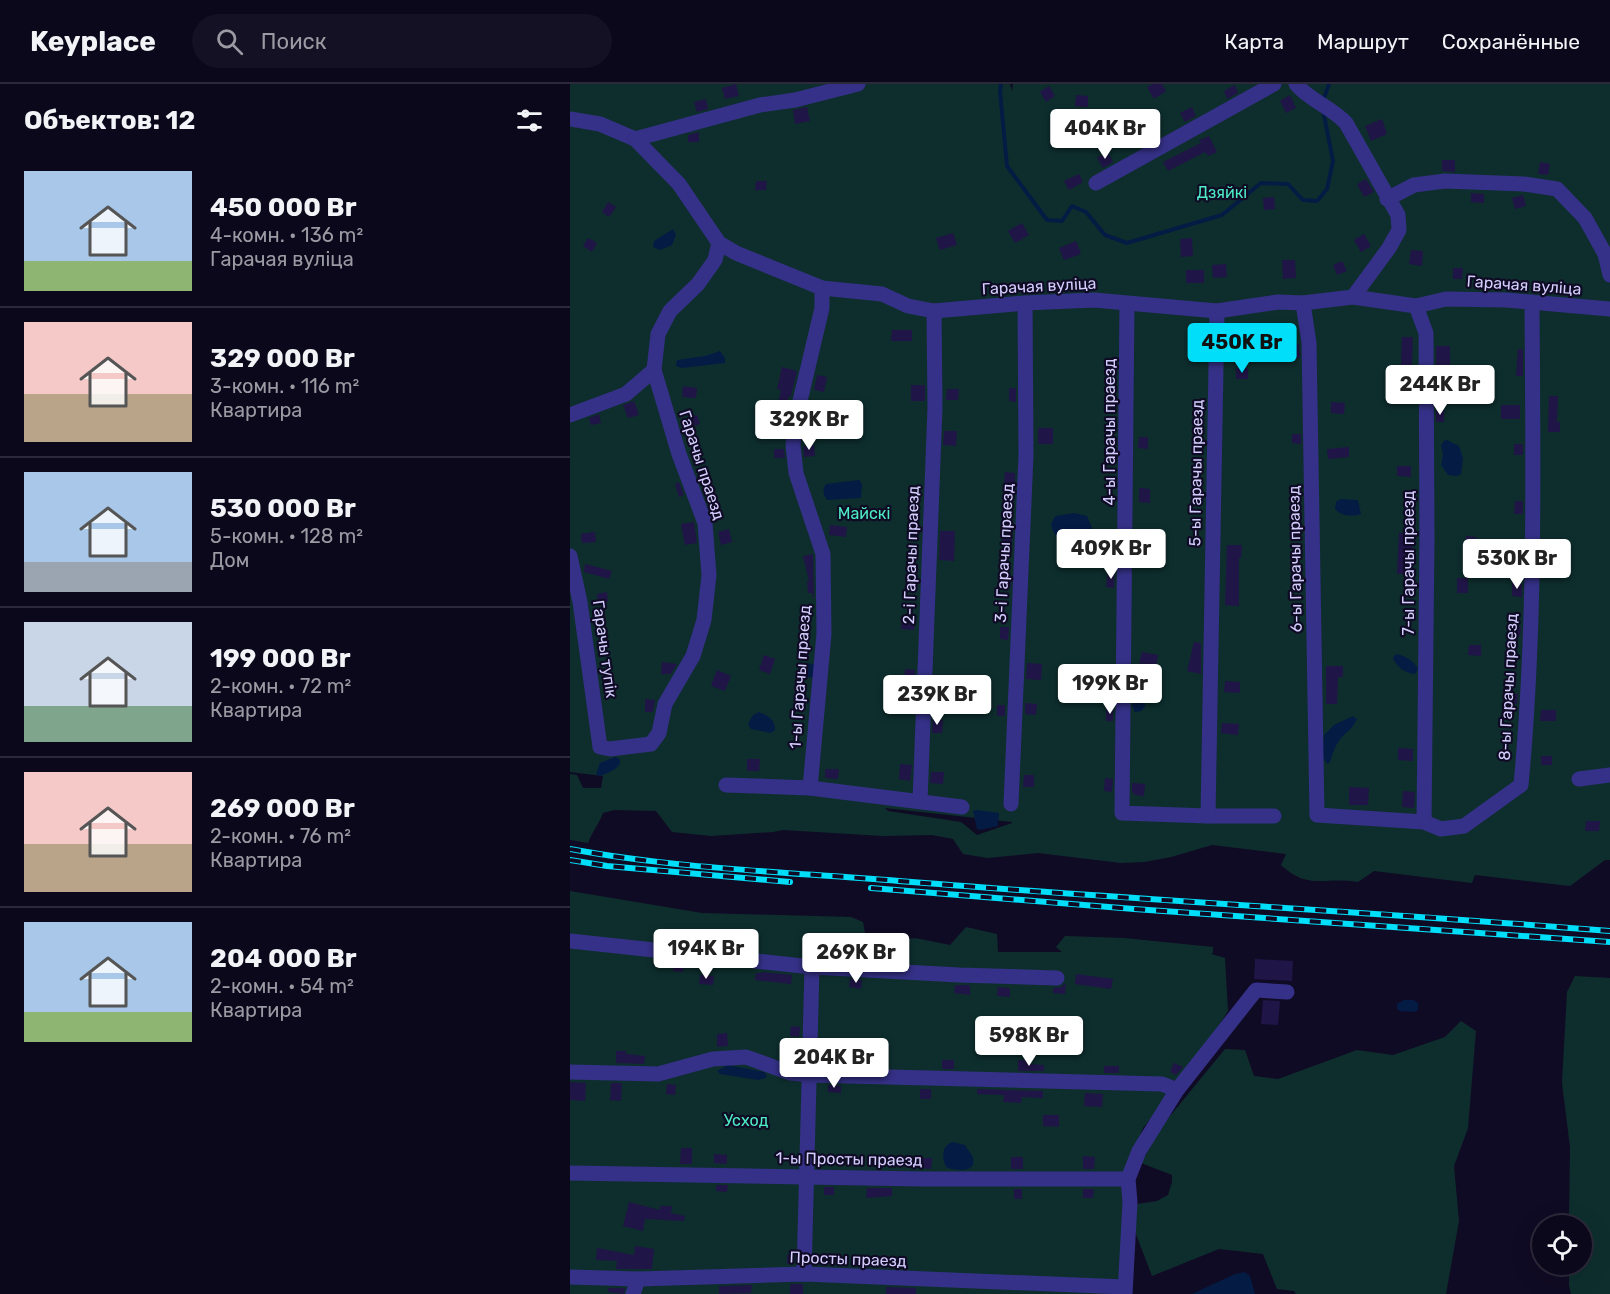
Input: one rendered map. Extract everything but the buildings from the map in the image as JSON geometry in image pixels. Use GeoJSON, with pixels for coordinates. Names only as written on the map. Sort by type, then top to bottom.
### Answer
{"type":"FeatureCollection","features":[{"type":"Feature","properties":{"kind":"street"},"geometry":{"type":"LineString","coordinates":[[635,139],[760,105],[795,100],[858,84]]}},
{"type":"Feature","properties":{"kind":"street"},"geometry":{"type":"LineString","coordinates":[[1096,183],[1274,84]]}},
{"type":"Feature","properties":{"kind":"street"},"geometry":{"type":"LineString","coordinates":[[1296,84],[1302,91],[1335,111],[1346,123],[1398,215],[1399,230],[1389,248],[1353,297]]}},
{"type":"Feature","properties":{"kind":"street","name":"Гарачая вуліца"},"geometry":{"type":"LineString","coordinates":[[570,119],[600,123],[635,139],[679,184],[719,243],[736,253],[822,288],[882,294],[908,306],[934,311],[1094,300],[1217,310],[1278,302],[1303,303],[1353,297],[1416,306],[1446,299],[1532,302],[1610,309]]}},
{"type":"Feature","properties":{"kind":"street"},"geometry":{"type":"LineString","coordinates":[[1388,199],[1414,185],[1445,181],[1524,184],[1557,189],[1585,218],[1605,254],[1610,275]]}},
{"type":"Feature","properties":{"kind":"street","name":"Гарачы праезд"},"geometry":{"type":"LineString","coordinates":[[600,747],[651,744],[659,733],[665,704],[693,656],[704,620],[709,575],[705,524],[679,454],[654,370],[658,334],[670,311],[698,284],[715,260],[719,243]]}},
{"type":"Feature","properties":{"kind":"street","name":"1-ы Гарачы праезд"},"geometry":{"type":"LineString","coordinates":[[810,788],[824,634],[823,554],[796,473],[793,446],[796,418],[822,308],[822,288]]}},
{"type":"Feature","properties":{"kind":"street","name":"8-ы Гарачы праезд"},"geometry":{"type":"LineString","coordinates":[[1424,822],[1441,829],[1464,826],[1521,784],[1527,717],[1533,472],[1532,302]]}},
{"type":"Feature","properties":{"kind":"street","name":"3-і Гарачы праезд"},"geometry":{"type":"LineString","coordinates":[[1011,804],[1026,455],[1025,303]]}},
{"type":"Feature","properties":{"kind":"street","name":"6-ы Гарачы праезд"},"geometry":{"type":"LineString","coordinates":[[1303,303],[1310,343],[1317,815],[1424,822]]}},
{"type":"Feature","properties":{"kind":"street","name":"4-ы Гарачы праезд"},"geometry":{"type":"LineString","coordinates":[[1127,304],[1122,813],[1208,816]]}},
{"type":"Feature","properties":{"kind":"street","name":"7-ы Гарачы праезд"},"geometry":{"type":"LineString","coordinates":[[1416,306],[1426,333],[1427,538],[1424,822]]}},
{"type":"Feature","properties":{"kind":"street","name":"5-ы Гарачы праезд"},"geometry":{"type":"LineString","coordinates":[[1208,816],[1217,310]]}},
{"type":"Feature","properties":{"kind":"street","name":"2-і Гарачы праезд"},"geometry":{"type":"LineString","coordinates":[[920,801],[935,408],[934,311]]}},
{"type":"Feature","properties":{"kind":"street"},"geometry":{"type":"LineString","coordinates":[[570,415],[626,394],[654,370]]}},
{"type":"Feature","properties":{"kind":"street","name":"Гарачы тупік"},"geometry":{"type":"LineString","coordinates":[[570,556],[580,602],[600,747]]}},
{"type":"Feature","properties":{"kind":"street"},"geometry":{"type":"LineString","coordinates":[[1579,779],[1610,775]]}},
{"type":"Feature","properties":{"kind":"street"},"geometry":{"type":"LineString","coordinates":[[726,785],[810,788],[962,807]]}},
{"type":"Feature","properties":{"kind":"street"},"geometry":{"type":"LineString","coordinates":[[1208,816],[1274,816]]}},
{"type":"Feature","properties":{"kind":"street"},"geometry":{"type":"LineString","coordinates":[[570,941],[812,967],[1057,978]]}},
{"type":"Feature","properties":{"kind":"street"},"geometry":{"type":"LineString","coordinates":[[804,1274],[812,967]]}},
{"type":"Feature","properties":{"kind":"street"},"geometry":{"type":"LineString","coordinates":[[1125,1291],[1130,1202],[1128,1179],[1139,1151],[1177,1090],[1256,990],[1287,992]]}},
{"type":"Feature","properties":{"kind":"street"},"geometry":{"type":"LineString","coordinates":[[570,1072],[658,1074],[712,1059],[746,1057],[790,1073],[809,1076],[1162,1084],[1177,1090]]}},
{"type":"Feature","properties":{"kind":"street","name":"1-ы Просты праезд"},"geometry":{"type":"LineString","coordinates":[[570,1173],[1128,1179]]}},
{"type":"Feature","properties":{"kind":"street","name":"Просты праезд"},"geometry":{"type":"LineString","coordinates":[[570,1277],[636,1287],[804,1274],[1125,1291]]}},
{"type":"Feature","properties":{"kind":"green space","name":"Майскі"},"geometry":{"type":"Polygon","coordinates":[[[570,84],[1010,84],[1012,91],[1013,84],[1610,84],[1610,860],[1605,860],[1570,886],[1475,875],[1472,883],[1374,871],[1358,882],[1317,881],[1300,878],[1281,865],[1286,854],[1212,845],[1144,862],[1121,863],[1038,853],[988,858],[963,854],[953,839],[932,835],[883,836],[783,830],[711,836],[672,832],[656,811],[614,810],[603,813],[588,843],[570,840],[570,774],[577,775],[583,788],[601,788],[603,776],[570,772],[570,84]],[[885,808],[888,811],[961,822],[977,835],[1012,822],[885,808]]]}},
{"type":"Feature","properties":{"kind":"green space","name":"Усход"},"geometry":{"type":"Polygon","coordinates":[[[570,891],[702,913],[851,917],[863,922],[865,933],[889,942],[915,938],[950,945],[966,927],[997,934],[998,952],[1062,952],[1056,947],[1065,936],[1124,938],[1213,947],[1211,954],[1225,958],[1228,1011],[1190,1071],[1143,1128],[1122,1184],[1127,1263],[1123,1294],[570,1294],[570,891]]]}},
{"type":"Feature","properties":{"kind":"green space"},"geometry":{"type":"Polygon","coordinates":[[[1575,976],[1610,978],[1610,1294],[1571,1294],[1569,1286],[1569,1275],[1592,1275],[1592,1215],[1569,1215],[1570,1147],[1562,1083],[1567,992],[1575,976]]]}},
{"type":"Feature","properties":{"kind":"green space"},"geometry":{"type":"Polygon","coordinates":[[[1461,1021],[1476,1031],[1468,1128],[1454,1166],[1459,1221],[1446,1294],[1296,1294],[1294,1291],[1277,1289],[1263,1254],[1219,1249],[1152,1276],[1132,1224],[1137,1204],[1157,1201],[1168,1195],[1172,1175],[1141,1163],[1161,1127],[1225,1049],[1245,1050],[1254,1076],[1278,1079],[1357,1050],[1393,1055],[1445,1037],[1461,1021]]]}},
{"type":"Feature","properties":{"kind":"water"},"geometry":{"type":"Polygon","coordinates":[[[673,229],[676,235],[672,245],[660,250],[653,247],[654,241],[673,229]]]}},
{"type":"Feature","properties":{"kind":"water"},"geometry":{"type":"Polygon","coordinates":[[[720,351],[725,358],[725,363],[682,368],[676,366],[677,360],[705,356],[720,351]]]}},
{"type":"Feature","properties":{"kind":"water"},"geometry":{"type":"Polygon","coordinates":[[[1447,440],[1459,446],[1463,458],[1461,474],[1457,476],[1448,475],[1441,465],[1443,455],[1441,445],[1447,440]]]}},
{"type":"Feature","properties":{"kind":"water"},"geometry":{"type":"Polygon","coordinates":[[[859,480],[862,484],[861,498],[827,500],[824,490],[826,484],[859,480]]]}},
{"type":"Feature","properties":{"kind":"water"},"geometry":{"type":"Polygon","coordinates":[[[1341,499],[1358,500],[1361,514],[1347,515],[1337,511],[1336,502],[1341,499]]]}},
{"type":"Feature","properties":{"kind":"water"},"geometry":{"type":"Polygon","coordinates":[[[1074,513],[1087,516],[1094,541],[1088,546],[1074,548],[1068,546],[1057,538],[1053,531],[1051,524],[1055,516],[1074,513]]]}},
{"type":"Feature","properties":{"kind":"water"},"geometry":{"type":"Polygon","coordinates":[[[1396,654],[1414,663],[1418,669],[1415,674],[1399,667],[1393,658],[1396,654]]]}},
{"type":"Feature","properties":{"kind":"water"},"geometry":{"type":"Polygon","coordinates":[[[804,663],[815,664],[814,678],[801,676],[804,663]]]}},
{"type":"Feature","properties":{"kind":"water"},"geometry":{"type":"Polygon","coordinates":[[[1134,696],[1145,698],[1145,707],[1141,711],[1135,712],[1132,706],[1134,696]]]}},
{"type":"Feature","properties":{"kind":"water"},"geometry":{"type":"Polygon","coordinates":[[[759,712],[768,717],[775,726],[775,730],[771,733],[751,729],[748,724],[753,715],[759,712]]]}},
{"type":"Feature","properties":{"kind":"water"},"geometry":{"type":"Polygon","coordinates":[[[1353,716],[1357,719],[1339,741],[1327,764],[1322,756],[1324,735],[1334,725],[1353,716]]]}},
{"type":"Feature","properties":{"kind":"water"},"geometry":{"type":"Polygon","coordinates":[[[615,757],[620,759],[618,766],[605,774],[599,776],[596,774],[600,763],[615,757]]]}},
{"type":"Feature","properties":{"kind":"water"},"geometry":{"type":"Polygon","coordinates":[[[973,811],[999,813],[998,826],[977,829],[973,811]]]}},
{"type":"Feature","properties":{"kind":"water"},"geometry":{"type":"Polygon","coordinates":[[[1404,1000],[1414,1000],[1418,1003],[1416,1012],[1397,1009],[1397,1004],[1404,1000]]]}},
{"type":"Feature","properties":{"kind":"water"},"geometry":{"type":"Polygon","coordinates":[[[728,1065],[764,1072],[767,1076],[758,1080],[720,1074],[717,1071],[728,1065]]]}},
{"type":"Feature","properties":{"kind":"water"},"geometry":{"type":"Polygon","coordinates":[[[953,1142],[965,1145],[973,1158],[972,1167],[954,1170],[946,1167],[943,1152],[946,1146],[953,1142]]]}},
{"type":"Feature","properties":{"kind":"water"},"geometry":{"type":"Polygon","coordinates":[[[1245,1272],[1250,1276],[1255,1294],[1192,1294],[1235,1274],[1245,1272]]]}},
{"type":"Feature","properties":{"kind":"waterway"},"geometry":{"type":"LineString","coordinates":[[1001,84],[1007,166],[1047,220],[1062,221],[1072,206],[1086,212],[1105,235],[1127,243],[1222,215],[1261,183],[1288,184],[1303,200],[1317,201],[1327,189],[1333,161],[1323,110]]}},
{"type":"Feature","properties":{"kind":"waterway"},"geometry":{"type":"LineString","coordinates":[[1324,98],[1329,84]]}},
{"type":"Feature","properties":{"kind":"railway"},"geometry":{"type":"LineString","coordinates":[[570,849],[611,856],[734,869],[1610,931]]}},
{"type":"Feature","properties":{"kind":"railway"},"geometry":{"type":"LineString","coordinates":[[570,860],[607,866],[790,882]]}},
{"type":"Feature","properties":{"kind":"railway"},"geometry":{"type":"LineString","coordinates":[[871,888],[1610,942]]}},
{"type":"Feature","properties":{"kind":"park label","name":"Дзяйкі"},"geometry":{"type":"Point","coordinates":[1222,192]}}]}
